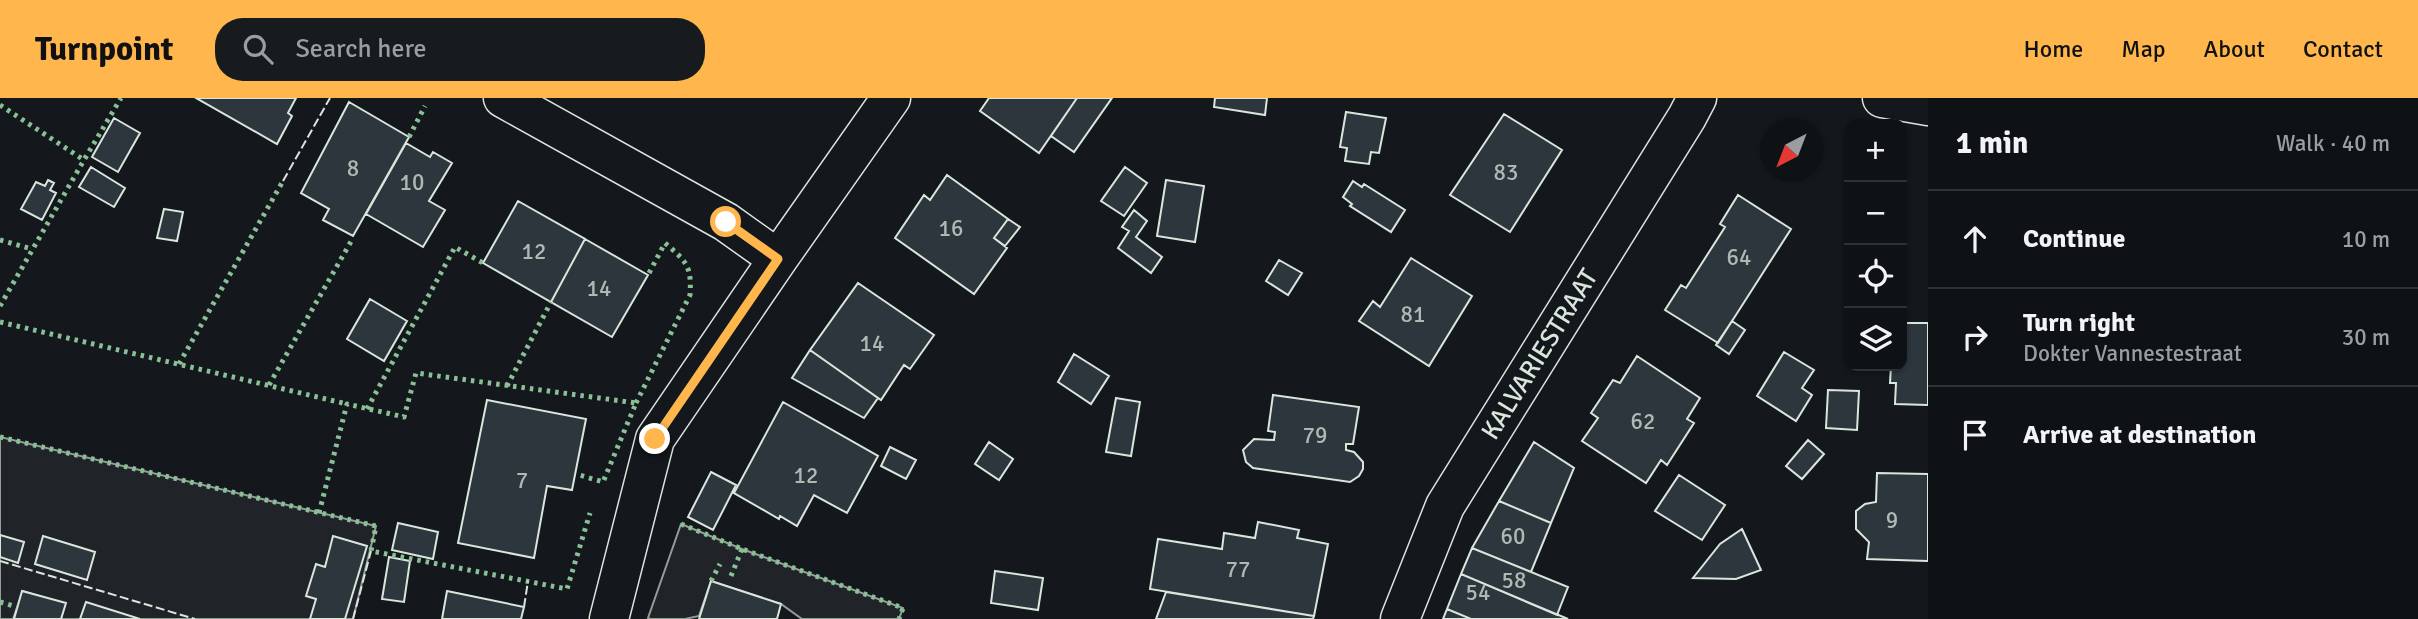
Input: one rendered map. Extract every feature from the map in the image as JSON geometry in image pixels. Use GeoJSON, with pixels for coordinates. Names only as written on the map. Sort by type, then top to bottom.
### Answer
{"type":"FeatureCollection","features":[{"type":"Feature","properties":{"kind":"street"},"geometry":{"type":"LineString","coordinates":[[503,98],[726,222],[778,259]]}},
{"type":"Feature","properties":{"kind":"street"},"geometry":{"type":"LineString","coordinates":[[609,619],[655,439],[891,98]]}},
{"type":"Feature","properties":{"kind":"street","name":"KALVARIESTRAAT"},"geometry":{"type":"LineString","coordinates":[[1400,619],[1445,506],[1697,98]]}},
{"type":"Feature","properties":{"kind":"street"},"geometry":{"type":"LineString","coordinates":[[1882,98],[1928,106]]}},
{"type":"Feature","properties":{"kind":"shaded area"},"geometry":{"type":"Polygon","coordinates":[[[0,437],[376,526],[353,619],[61,619],[65,604],[23,591],[13,619],[0,619],[0,437]]]}},
{"type":"Feature","properties":{"kind":"shaded area"},"geometry":{"type":"Polygon","coordinates":[[[681,524],[903,608],[899,619],[802,619],[781,604],[711,581],[699,616],[685,619],[650,619],[648,618],[681,524]]]}},
{"type":"Feature","properties":{"kind":"building"},"geometry":{"type":"Polygon","coordinates":[[[196,98],[296,98],[288,113],[292,116],[277,144],[196,98]]]}},
{"type":"Feature","properties":{"kind":"building"},"geometry":{"type":"Polygon","coordinates":[[[989,98],[1077,98],[1039,153],[980,111],[989,98]]]}},
{"type":"Feature","properties":{"kind":"building"},"geometry":{"type":"Polygon","coordinates":[[[1077,98],[1112,98],[1074,152],[1051,136],[1077,98]]]}},
{"type":"Feature","properties":{"kind":"building"},"geometry":{"type":"Polygon","coordinates":[[[1215,98],[1267,98],[1265,115],[1214,107],[1215,98]]]}},
{"type":"Feature","properties":{"kind":"building"},"geometry":{"type":"Polygon","coordinates":[[[349,102],[409,137],[353,236],[323,220],[329,209],[301,193],[349,102]]]}},
{"type":"Feature","properties":{"kind":"building"},"geometry":{"type":"Polygon","coordinates":[[[1346,112],[1386,118],[1379,153],[1371,152],[1369,164],[1345,161],[1347,148],[1340,147],[1346,112]]]}},
{"type":"Feature","properties":{"kind":"building"},"geometry":{"type":"Polygon","coordinates":[[[1504,114],[1562,150],[1510,232],[1450,195],[1504,114]]]}},
{"type":"Feature","properties":{"kind":"building"},"geometry":{"type":"Polygon","coordinates":[[[114,118],[140,133],[118,172],[92,157],[114,118]]]}},
{"type":"Feature","properties":{"kind":"building"},"geometry":{"type":"Polygon","coordinates":[[[406,143],[430,157],[433,152],[452,163],[429,201],[445,210],[423,247],[366,214],[406,143]]]}},
{"type":"Feature","properties":{"kind":"building"},"geometry":{"type":"Polygon","coordinates":[[[91,167],[125,188],[114,207],[79,187],[91,167]]]}},
{"type":"Feature","properties":{"kind":"building"},"geometry":{"type":"Polygon","coordinates":[[[1125,167],[1147,183],[1124,216],[1101,201],[1125,167]]]}},
{"type":"Feature","properties":{"kind":"building"},"geometry":{"type":"Polygon","coordinates":[[[947,175],[1008,219],[994,238],[1007,248],[974,294],[895,238],[924,195],[930,200],[947,175]]]}},
{"type":"Feature","properties":{"kind":"building"},"geometry":{"type":"Polygon","coordinates":[[[48,180],[54,183],[50,190],[56,193],[42,220],[21,209],[36,182],[45,186],[48,180]]]}},
{"type":"Feature","properties":{"kind":"building"},"geometry":{"type":"Polygon","coordinates":[[[1166,180],[1204,186],[1195,242],[1157,236],[1166,180]]]}},
{"type":"Feature","properties":{"kind":"building"},"geometry":{"type":"Polygon","coordinates":[[[1353,181],[1362,187],[1364,184],[1405,210],[1391,232],[1350,206],[1352,204],[1343,197],[1353,181]]]}},
{"type":"Feature","properties":{"kind":"building"},"geometry":{"type":"Polygon","coordinates":[[[1738,195],[1791,229],[1718,343],[1665,310],[1681,285],[1686,288],[1725,227],[1720,224],[1738,195]]]}},
{"type":"Feature","properties":{"kind":"building"},"geometry":{"type":"Polygon","coordinates":[[[518,201],[585,239],[551,302],[483,263],[518,201]]]}},
{"type":"Feature","properties":{"kind":"building"},"geometry":{"type":"Polygon","coordinates":[[[164,209],[183,212],[177,241],[157,238],[164,209]]]}},
{"type":"Feature","properties":{"kind":"building"},"geometry":{"type":"Polygon","coordinates":[[[1134,210],[1147,221],[1136,237],[1162,257],[1151,273],[1118,248],[1129,231],[1122,227],[1134,210]]]}},
{"type":"Feature","properties":{"kind":"building"},"geometry":{"type":"Polygon","coordinates":[[[1008,219],[1020,227],[1005,246],[994,238],[1008,219]]]}},
{"type":"Feature","properties":{"kind":"building"},"geometry":{"type":"Polygon","coordinates":[[[585,239],[648,275],[612,337],[551,302],[585,239]]]}},
{"type":"Feature","properties":{"kind":"building"},"geometry":{"type":"Polygon","coordinates":[[[1411,258],[1472,296],[1429,366],[1359,321],[1373,301],[1380,307],[1411,258]]]}},
{"type":"Feature","properties":{"kind":"building"},"geometry":{"type":"Polygon","coordinates":[[[1279,260],[1302,273],[1288,295],[1266,281],[1279,260]]]}},
{"type":"Feature","properties":{"kind":"building"},"geometry":{"type":"Polygon","coordinates":[[[858,283],[934,335],[910,369],[904,365],[881,400],[810,350],[858,283]]]}},
{"type":"Feature","properties":{"kind":"building"},"geometry":{"type":"Polygon","coordinates":[[[370,299],[407,321],[384,361],[347,339],[370,299]]]}},
{"type":"Feature","properties":{"kind":"building"},"geometry":{"type":"Polygon","coordinates":[[[1732,321],[1745,330],[1729,354],[1716,345],[1732,321]]]}},
{"type":"Feature","properties":{"kind":"building"},"geometry":{"type":"Polygon","coordinates":[[[1907,323],[1928,323],[1928,405],[1895,404],[1896,383],[1890,383],[1891,371],[1907,371],[1907,323]]]}},
{"type":"Feature","properties":{"kind":"building"},"geometry":{"type":"Polygon","coordinates":[[[810,350],[878,398],[864,418],[792,378],[810,350]]]}},
{"type":"Feature","properties":{"kind":"building"},"geometry":{"type":"Polygon","coordinates":[[[1784,352],[1814,370],[1802,388],[1812,395],[1796,421],[1757,396],[1784,352]]]}},
{"type":"Feature","properties":{"kind":"building"},"geometry":{"type":"Polygon","coordinates":[[[1074,354],[1109,376],[1091,404],[1058,382],[1074,354]]]}},
{"type":"Feature","properties":{"kind":"building"},"geometry":{"type":"Polygon","coordinates":[[[1637,356],[1700,398],[1687,419],[1694,423],[1667,465],[1661,460],[1646,483],[1582,441],[1598,418],[1591,413],[1613,380],[1620,383],[1637,356]]]}},
{"type":"Feature","properties":{"kind":"building"},"geometry":{"type":"Polygon","coordinates":[[[1828,390],[1859,391],[1857,430],[1826,428],[1828,390]]]}},
{"type":"Feature","properties":{"kind":"building"},"geometry":{"type":"Polygon","coordinates":[[[1273,395],[1359,407],[1353,444],[1346,444],[1346,450],[1354,452],[1363,462],[1359,476],[1350,482],[1253,468],[1246,462],[1243,450],[1254,439],[1274,440],[1275,432],[1268,431],[1273,395]]]}},
{"type":"Feature","properties":{"kind":"building"},"geometry":{"type":"Polygon","coordinates":[[[1116,398],[1140,402],[1131,456],[1106,452],[1116,398]]]}},
{"type":"Feature","properties":{"kind":"building"},"geometry":{"type":"Polygon","coordinates":[[[487,400],[586,419],[572,490],[547,486],[534,558],[458,543],[487,400]]]}},
{"type":"Feature","properties":{"kind":"building"},"geometry":{"type":"Polygon","coordinates":[[[783,402],[878,456],[847,513],[814,495],[797,526],[780,516],[779,519],[734,493],[783,402]]]}},
{"type":"Feature","properties":{"kind":"building"},"geometry":{"type":"Polygon","coordinates":[[[1808,440],[1824,454],[1802,479],[1786,466],[1808,440]]]}},
{"type":"Feature","properties":{"kind":"building"},"geometry":{"type":"Polygon","coordinates":[[[989,442],[1013,459],[999,480],[975,464],[989,442]]]}},
{"type":"Feature","properties":{"kind":"building"},"geometry":{"type":"Polygon","coordinates":[[[1534,442],[1574,468],[1551,523],[1499,501],[1534,442]]]}},
{"type":"Feature","properties":{"kind":"building"},"geometry":{"type":"Polygon","coordinates":[[[890,447],[916,460],[906,479],[881,466],[890,447]]]}},
{"type":"Feature","properties":{"kind":"building"},"geometry":{"type":"Polygon","coordinates":[[[711,472],[736,485],[713,530],[688,517],[711,472]]]}},
{"type":"Feature","properties":{"kind":"building"},"geometry":{"type":"Polygon","coordinates":[[[1877,473],[1928,474],[1928,561],[1867,559],[1869,542],[1856,529],[1856,511],[1865,504],[1876,502],[1877,473]]]}},
{"type":"Feature","properties":{"kind":"building"},"geometry":{"type":"Polygon","coordinates":[[[1679,475],[1725,505],[1702,540],[1655,511],[1679,475]]]}},
{"type":"Feature","properties":{"kind":"building"},"geometry":{"type":"Polygon","coordinates":[[[1499,501],[1551,523],[1531,572],[1472,548],[1499,501]]]}},
{"type":"Feature","properties":{"kind":"building"},"geometry":{"type":"Polygon","coordinates":[[[1258,522],[1299,530],[1297,538],[1328,544],[1314,616],[1150,589],[1158,539],[1222,549],[1224,533],[1255,538],[1258,522]]]}},
{"type":"Feature","properties":{"kind":"building"},"geometry":{"type":"Polygon","coordinates":[[[398,523],[438,532],[433,559],[392,550],[398,523]]]}},
{"type":"Feature","properties":{"kind":"building"},"geometry":{"type":"Polygon","coordinates":[[[1742,529],[1761,570],[1736,579],[1693,578],[1720,544],[1742,529]]]}},
{"type":"Feature","properties":{"kind":"building"},"geometry":{"type":"Polygon","coordinates":[[[0,535],[24,542],[18,563],[0,557],[0,535]]]}},
{"type":"Feature","properties":{"kind":"building"},"geometry":{"type":"Polygon","coordinates":[[[43,536],[95,552],[87,580],[35,564],[43,536]]]}},
{"type":"Feature","properties":{"kind":"building"},"geometry":{"type":"Polygon","coordinates":[[[333,536],[367,546],[345,619],[310,619],[316,599],[306,596],[316,564],[325,567],[333,536]]]}},
{"type":"Feature","properties":{"kind":"building"},"geometry":{"type":"Polygon","coordinates":[[[1472,548],[1568,587],[1557,615],[1461,574],[1472,548]]]}},
{"type":"Feature","properties":{"kind":"building"},"geometry":{"type":"Polygon","coordinates":[[[389,557],[410,561],[404,602],[382,599],[389,557]]]}},
{"type":"Feature","properties":{"kind":"building"},"geometry":{"type":"Polygon","coordinates":[[[995,571],[1043,578],[1038,610],[991,603],[995,571]]]}},
{"type":"Feature","properties":{"kind":"building"},"geometry":{"type":"Polygon","coordinates":[[[1461,574],[1568,619],[1471,619],[1447,609],[1461,574]]]}},
{"type":"Feature","properties":{"kind":"building"},"geometry":{"type":"Polygon","coordinates":[[[711,581],[781,604],[777,619],[699,619],[711,581]]]}},
{"type":"Feature","properties":{"kind":"building"},"geometry":{"type":"Polygon","coordinates":[[[22,591],[66,603],[61,619],[14,619],[22,591]]]}},
{"type":"Feature","properties":{"kind":"building"},"geometry":{"type":"Polygon","coordinates":[[[447,591],[524,607],[521,619],[442,619],[447,591]]]}},
{"type":"Feature","properties":{"kind":"building"},"geometry":{"type":"Polygon","coordinates":[[[1166,592],[1314,616],[1313,619],[1156,619],[1166,592]]]}},
{"type":"Feature","properties":{"kind":"building"},"geometry":{"type":"Polygon","coordinates":[[[86,602],[140,619],[80,619],[86,602]]]}},
{"type":"Feature","properties":{"kind":"building"},"geometry":{"type":"Polygon","coordinates":[[[1447,609],[1471,619],[1443,619],[1447,609]]]}},
{"type":"Feature","properties":{"kind":"hedge"},"geometry":{"type":"LineString","coordinates":[[0,105],[84,160],[121,98]]}},
{"type":"Feature","properties":{"kind":"hedge"},"geometry":{"type":"LineString","coordinates":[[409,137],[425,106]]}},
{"type":"Feature","properties":{"kind":"hedge"},"geometry":{"type":"LineString","coordinates":[[0,306],[84,160]]}},
{"type":"Feature","properties":{"kind":"hedge"},"geometry":{"type":"LineString","coordinates":[[179,364],[283,181]]}},
{"type":"Feature","properties":{"kind":"hedge"},"geometry":{"type":"LineString","coordinates":[[269,385],[353,238]]}},
{"type":"Feature","properties":{"kind":"hedge"},"geometry":{"type":"LineString","coordinates":[[0,240],[32,249]]}},
{"type":"Feature","properties":{"kind":"hedge"},"geometry":{"type":"LineString","coordinates":[[636,403],[690,295],[689,271],[665,243],[648,275]]}},
{"type":"Feature","properties":{"kind":"hedge"},"geometry":{"type":"LineString","coordinates":[[367,409],[455,247],[483,263]]}},
{"type":"Feature","properties":{"kind":"hedge"},"geometry":{"type":"LineString","coordinates":[[507,386],[551,302]]}},
{"type":"Feature","properties":{"kind":"hedge"},"geometry":{"type":"LineString","coordinates":[[0,322],[347,404]]}},
{"type":"Feature","properties":{"kind":"hedge"},"geometry":{"type":"LineString","coordinates":[[319,513],[347,404],[404,417],[416,373],[636,403],[603,482],[576,474]]}},
{"type":"Feature","properties":{"kind":"hedge"},"geometry":{"type":"LineString","coordinates":[[0,437],[376,526],[371,551],[567,589],[590,513]]}},
{"type":"Feature","properties":{"kind":"hedge"},"geometry":{"type":"LineString","coordinates":[[681,524],[903,608],[899,619]]}},
{"type":"Feature","properties":{"kind":"hedge"},"geometry":{"type":"LineString","coordinates":[[731,576],[742,549]]}},
{"type":"Feature","properties":{"kind":"hedge"},"geometry":{"type":"LineString","coordinates":[[711,581],[720,564]]}},
{"type":"Feature","properties":{"kind":"hedge"},"geometry":{"type":"LineString","coordinates":[[0,602],[17,607]]}},
{"type":"Feature","properties":{"kind":"fence"},"geometry":{"type":"LineString","coordinates":[[283,181],[330,98]]}},
{"type":"Feature","properties":{"kind":"fence"},"geometry":{"type":"LineString","coordinates":[[353,619],[371,551]]}},
{"type":"Feature","properties":{"kind":"fence"},"geometry":{"type":"LineString","coordinates":[[0,561],[195,619]]}},
{"type":"Feature","properties":{"kind":"fence"},"geometry":{"type":"LineString","coordinates":[[524,607],[528,581]]}},
{"type":"Feature","properties":{"kind":"route"},"geometry":{"type":"LineString","coordinates":[[655,439],[778,259],[726,222]]}}]}
